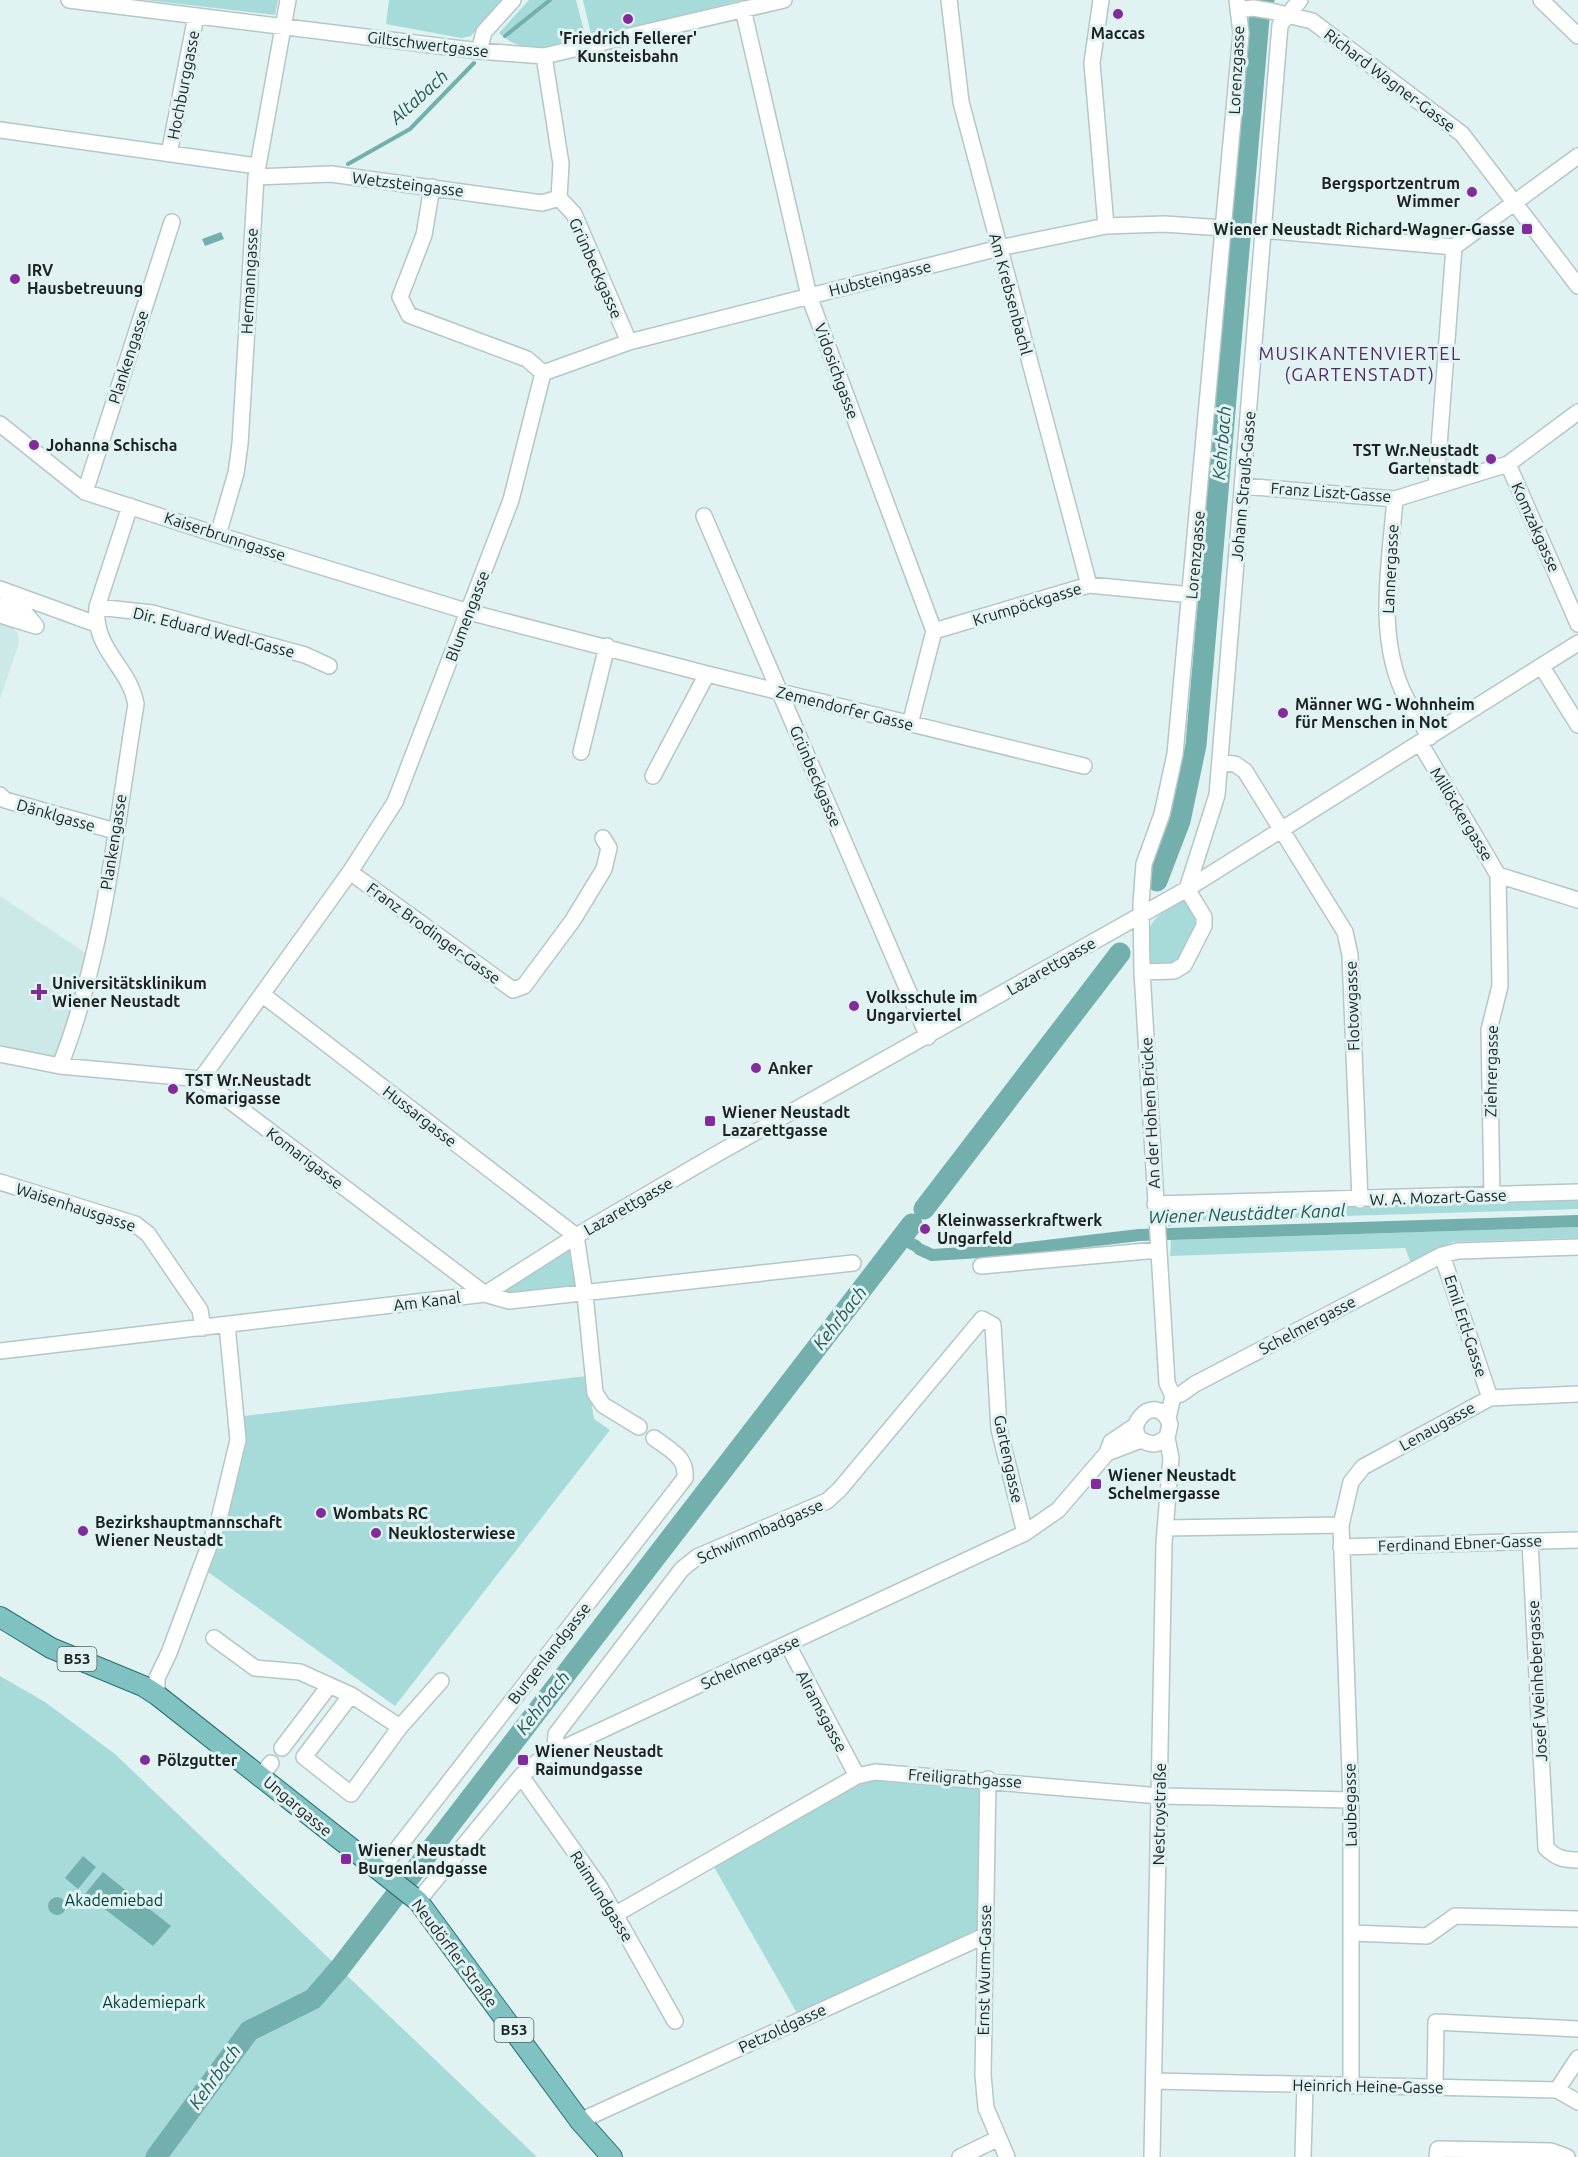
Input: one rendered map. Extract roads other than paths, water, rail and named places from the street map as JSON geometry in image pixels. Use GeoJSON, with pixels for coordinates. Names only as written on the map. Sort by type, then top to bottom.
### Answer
{"type":"FeatureCollection","features":[{"type":"Feature","properties":{"kind":"main road","name":"Ungargasse"},"geometry":{"type":"LineString","coordinates":[[0,1617],[51,1648],[143,1686],[157,1695],[266,1769],[380,1871],[407,1892]]}},
{"type":"Feature","properties":{"kind":"main road","name":"Neudörfler Straße"},"geometry":{"type":"LineString","coordinates":[[407,1892],[580,2121],[612,2157]]}},
{"type":"Feature","properties":{"kind":"street","name":"Giltschwertgasse"},"geometry":{"type":"LineString","coordinates":[[69,0],[479,51],[544,56],[784,0]]}},
{"type":"Feature","properties":{"kind":"street","name":"Hermanngasse"},"geometry":{"type":"LineString","coordinates":[[218,535],[236,473],[256,171],[288,0]]}},
{"type":"Feature","properties":{"kind":"street"},"geometry":{"type":"LineString","coordinates":[[479,51],[484,32],[513,0]]}},
{"type":"Feature","properties":{"kind":"street","name":"Am Krebsenbachl"},"geometry":{"type":"LineString","coordinates":[[949,0],[961,102],[1089,585]]}},
{"type":"Feature","properties":{"kind":"street"},"geometry":{"type":"LineString","coordinates":[[1101,0],[1092,63],[1106,225]]}},
{"type":"Feature","properties":{"kind":"street","name":"Johann Strauß-Gasse"},"geometry":{"type":"LineString","coordinates":[[1187,889],[1217,795],[1280,24],[1300,0]]}},
{"type":"Feature","properties":{"kind":"street"},"geometry":{"type":"LineString","coordinates":[[1541,0],[1578,36]]}},
{"type":"Feature","properties":{"kind":"street","name":"Richard Wagner-Gasse"},"geometry":{"type":"LineString","coordinates":[[1243,6],[1312,21],[1462,134],[1517,203],[1578,286]]}},
{"type":"Feature","properties":{"kind":"street","name":"Lorenzgasse"},"geometry":{"type":"LineString","coordinates":[[1141,916],[1144,864],[1162,814],[1175,754],[1192,595],[1243,6]]}},
{"type":"Feature","properties":{"kind":"street","name":"Vidosichgasse"},"geometry":{"type":"LineString","coordinates":[[743,9],[809,296],[934,631]]}},
{"type":"Feature","properties":{"kind":"street","name":"Hochburggasse"},"geometry":{"type":"LineString","coordinates":[[169,154],[196,16]]}},
{"type":"Feature","properties":{"kind":"street","name":"Grünbeckgasse"},"geometry":{"type":"LineString","coordinates":[[544,56],[561,164],[559,198],[573,214],[629,342]]}},
{"type":"Feature","properties":{"kind":"street","name":"Wetzsteingasse"},"geometry":{"type":"LineString","coordinates":[[0,130],[169,154],[256,171],[331,174],[542,202],[559,198]]}},
{"type":"Feature","properties":{"kind":"street"},"geometry":{"type":"LineString","coordinates":[[1263,230],[1454,247],[1517,203],[1578,156]]}},
{"type":"Feature","properties":{"kind":"street"},"geometry":{"type":"LineString","coordinates":[[432,187],[424,234],[400,297],[409,315],[527,359],[543,373]]}},
{"type":"Feature","properties":{"kind":"street","name":"Plankengasse"},"geometry":{"type":"LineString","coordinates":[[84,492],[172,222]]}},
{"type":"Feature","properties":{"kind":"street","name":"Hubsteingasse"},"geometry":{"type":"LineString","coordinates":[[543,373],[629,342],[999,248],[1106,225],[1164,224],[1224,228]]}},
{"type":"Feature","properties":{"kind":"street"},"geometry":{"type":"LineString","coordinates":[[1436,486],[1454,247]]}},
{"type":"Feature","properties":{"kind":"street","name":"Blumengasse"},"geometry":{"type":"LineString","coordinates":[[201,1079],[350,872],[395,802],[470,612],[510,500],[543,373]]}},
{"type":"Feature","properties":{"kind":"street","name":"Franz Liszt-Gasse"},"geometry":{"type":"LineString","coordinates":[[1243,486],[1395,499],[1508,464],[1578,412]]}},
{"type":"Feature","properties":{"kind":"street","name":"Kaiserbrunngasse"},"geometry":{"type":"LineString","coordinates":[[0,424],[84,492],[470,612]]}},
{"type":"Feature","properties":{"kind":"street","name":"Komzakgasse"},"geometry":{"type":"LineString","coordinates":[[1508,464],[1578,624]]}},
{"type":"Feature","properties":{"kind":"street","name":"Lannergasse"},"geometry":{"type":"LineString","coordinates":[[1395,499],[1386,607],[1390,654],[1405,697],[1425,740]]}},
{"type":"Feature","properties":{"kind":"street","name":"Plankengasse"},"geometry":{"type":"LineString","coordinates":[[60,1066],[75,1028],[96,945],[136,704],[133,689],[104,646],[96,624],[97,607],[130,506]]}},
{"type":"Feature","properties":{"kind":"street","name":"Grünbeckgasse"},"geometry":{"type":"LineString","coordinates":[[704,516],[928,1037]]}},
{"type":"Feature","properties":{"kind":"street","name":"Krumpöckgasse"},"geometry":{"type":"LineString","coordinates":[[934,631],[1089,585],[1192,595]]}},
{"type":"Feature","properties":{"kind":"street"},"geometry":{"type":"LineString","coordinates":[[0,589],[96,624]]}},
{"type":"Feature","properties":{"kind":"street"},"geometry":{"type":"LineString","coordinates":[[0,605],[24,612],[36,626],[0,615]]}},
{"type":"Feature","properties":{"kind":"street","name":"Dir. Eduard Wedl-Gasse"},"geometry":{"type":"LineString","coordinates":[[97,607],[152,614],[305,655],[329,666]]}},
{"type":"Feature","properties":{"kind":"street","name":"Zemendorfer Gasse"},"geometry":{"type":"LineString","coordinates":[[470,612],[608,646],[707,674],[1084,766]]}},
{"type":"Feature","properties":{"kind":"street"},"geometry":{"type":"LineString","coordinates":[[910,724],[934,631]]}},
{"type":"Feature","properties":{"kind":"street","name":"Lazarettgasse"},"geometry":{"type":"LineString","coordinates":[[485,1294],[576,1236],[1187,889],[1578,644]]}},
{"type":"Feature","properties":{"kind":"street"},"geometry":{"type":"LineString","coordinates":[[581,752],[608,646]]}},
{"type":"Feature","properties":{"kind":"street"},"geometry":{"type":"LineString","coordinates":[[1542,667],[1578,725]]}},
{"type":"Feature","properties":{"kind":"street"},"geometry":{"type":"LineString","coordinates":[[653,776],[707,674]]}},
{"type":"Feature","properties":{"kind":"street","name":"Millöckergasse"},"geometry":{"type":"LineString","coordinates":[[1425,740],[1498,875],[1578,900]]}},
{"type":"Feature","properties":{"kind":"street"},"geometry":{"type":"LineString","coordinates":[[1220,763],[1235,765],[1245,771],[1281,830]]}},
{"type":"Feature","properties":{"kind":"street","name":"Dänklgasse"},"geometry":{"type":"LineString","coordinates":[[0,795],[5,800],[115,831]]}},
{"type":"Feature","properties":{"kind":"street","name":"Flotowgasse"},"geometry":{"type":"LineString","coordinates":[[1281,830],[1345,932],[1350,955],[1359,1200]]}},
{"type":"Feature","properties":{"kind":"street","name":"Franz Brodinger-Gasse"},"geometry":{"type":"LineString","coordinates":[[350,872],[513,990],[524,986],[573,920],[604,869],[609,848],[603,838]]}},
{"type":"Feature","properties":{"kind":"street","name":"Ziehrergasse"},"geometry":{"type":"LineString","coordinates":[[1492,1196],[1489,1030],[1500,986],[1498,875]]}},
{"type":"Feature","properties":{"kind":"street"},"geometry":{"type":"LineString","coordinates":[[1142,972],[1174,971],[1184,965],[1204,927],[1204,917],[1187,889]]}},
{"type":"Feature","properties":{"kind":"street","name":"An der Hohen Brücke"},"geometry":{"type":"LineString","coordinates":[[1141,916],[1155,1209],[1170,1389],[1161,1414]]}},
{"type":"Feature","properties":{"kind":"street","name":"Hussargasse"},"geometry":{"type":"LineString","coordinates":[[263,995],[576,1236]]}},
{"type":"Feature","properties":{"kind":"street"},"geometry":{"type":"LineString","coordinates":[[0,1054],[60,1066],[201,1079]]}},
{"type":"Feature","properties":{"kind":"street","name":"Komarigasse"},"geometry":{"type":"LineString","coordinates":[[201,1079],[485,1294]]}},
{"type":"Feature","properties":{"kind":"street","name":"Waisenhausgasse"},"geometry":{"type":"LineString","coordinates":[[0,1182],[135,1224],[148,1234],[200,1310],[203,1328]]}},
{"type":"Feature","properties":{"kind":"street","name":"W. A. Mozart-Gasse"},"geometry":{"type":"LineString","coordinates":[[1155,1209],[1578,1192]]}},
{"type":"Feature","properties":{"kind":"street"},"geometry":{"type":"LineString","coordinates":[[576,1236],[585,1295],[595,1393],[603,1405],[634,1424]]}},
{"type":"Feature","properties":{"kind":"street","name":"Schelmergasse"},"geometry":{"type":"LineString","coordinates":[[1170,1389],[1195,1384],[1442,1255],[1458,1251],[1578,1247]]}},
{"type":"Feature","properties":{"kind":"street"},"geometry":{"type":"LineString","coordinates":[[981,1266],[1158,1248]]}},
{"type":"Feature","properties":{"kind":"street","name":"Emil Ertl-Gasse"},"geometry":{"type":"LineString","coordinates":[[1442,1255],[1490,1398]]}},
{"type":"Feature","properties":{"kind":"street","name":"Am Kanal"},"geometry":{"type":"LineString","coordinates":[[0,1351],[485,1294],[509,1301],[585,1295],[853,1263]]}},
{"type":"Feature","properties":{"kind":"street","name":"Gartengasse"},"geometry":{"type":"LineString","coordinates":[[982,1319],[993,1325],[999,1429],[1025,1533]]}},
{"type":"Feature","properties":{"kind":"street","name":"Schwimmbadgasse"},"geometry":{"type":"LineString","coordinates":[[555,1752],[556,1734],[681,1569],[698,1557],[827,1501],[840,1489],[982,1319]]}},
{"type":"Feature","properties":{"kind":"street"},"geometry":{"type":"LineString","coordinates":[[157,1695],[157,1678],[169,1653],[219,1519],[238,1440],[227,1325]]}},
{"type":"Feature","properties":{"kind":"street","name":"Lenaugasse"},"geometry":{"type":"LineString","coordinates":[[1341,1525],[1351,1482],[1363,1467],[1490,1398],[1578,1394]]}},
{"type":"Feature","properties":{"kind":"street"},"geometry":{"type":"LineString","coordinates":[[1149,1437],[1142,1413],[1161,1414]]}},
{"type":"Feature","properties":{"kind":"street","name":"Nestroystraße"},"geometry":{"type":"LineString","coordinates":[[1149,1437],[1170,1431],[1161,1414]]}},
{"type":"Feature","properties":{"kind":"street","name":"Schelmergasse"},"geometry":{"type":"LineString","coordinates":[[407,1892],[532,1766],[555,1752],[1025,1533],[1058,1510],[1107,1454],[1149,1437]]}},
{"type":"Feature","properties":{"kind":"street","name":"Nestroystraße"},"geometry":{"type":"LineString","coordinates":[[1149,1437],[1171,1458],[1168,1471],[1165,1528],[1152,2157]]}},
{"type":"Feature","properties":{"kind":"street","name":"Burgenlandgasse"},"geometry":{"type":"LineString","coordinates":[[380,1871],[685,1478],[686,1467],[681,1458],[654,1438]]}},
{"type":"Feature","properties":{"kind":"street"},"geometry":{"type":"LineString","coordinates":[[1165,1528],[1341,1525]]}},
{"type":"Feature","properties":{"kind":"street","name":"Laubegasse"},"geometry":{"type":"LineString","coordinates":[[1341,1525],[1351,1800],[1353,1933],[1351,2086]]}},
{"type":"Feature","properties":{"kind":"street","name":"Ferdinand Ebner-Gasse"},"geometry":{"type":"LineString","coordinates":[[1341,1546],[1578,1540]]}},
{"type":"Feature","properties":{"kind":"street","name":"Josef Weinhebergasse"},"geometry":{"type":"LineString","coordinates":[[1530,1541],[1546,1848],[1553,1856],[1566,1860],[1578,1860]]}},
{"type":"Feature","properties":{"kind":"street"},"geometry":{"type":"LineString","coordinates":[[214,1638],[255,1668],[300,1672],[351,1695],[400,1726]]}},
{"type":"Feature","properties":{"kind":"street","name":"Alramsgasse"},"geometry":{"type":"LineString","coordinates":[[788,1645],[857,1776]]}},
{"type":"Feature","properties":{"kind":"street"},"geometry":{"type":"LineString","coordinates":[[351,1695],[304,1757],[351,1794],[400,1726],[441,1681]]}},
{"type":"Feature","properties":{"kind":"street"},"geometry":{"type":"LineString","coordinates":[[282,1748],[329,1686]]}},
{"type":"Feature","properties":{"kind":"street","name":"Freiligrathgasse"},"geometry":{"type":"LineString","coordinates":[[616,1914],[857,1776],[875,1772],[988,1779],[1160,1796],[1351,1800]]}},
{"type":"Feature","properties":{"kind":"street","name":"Raimundgasse"},"geometry":{"type":"LineString","coordinates":[[521,1776],[616,1914],[675,2021]]}},
{"type":"Feature","properties":{"kind":"street","name":"Ernst Wurm-Gasse"},"geometry":{"type":"LineString","coordinates":[[988,1779],[983,2075],[986,2108],[1007,2157]]}},
{"type":"Feature","properties":{"kind":"street"},"geometry":{"type":"LineString","coordinates":[[1353,1933],[1427,1936],[1455,1916],[1578,1919]]}},
{"type":"Feature","properties":{"kind":"street","name":"Petzoldgasse"},"geometry":{"type":"LineString","coordinates":[[580,2121],[984,1936]]}},
{"type":"Feature","properties":{"kind":"street"},"geometry":{"type":"LineString","coordinates":[[1435,2087],[1436,2022],[1578,2029]]}},
{"type":"Feature","properties":{"kind":"street"},"geometry":{"type":"LineString","coordinates":[[1557,2090],[1578,2058]]}},
{"type":"Feature","properties":{"kind":"street","name":"Heinrich Heine-Gasse"},"geometry":{"type":"LineString","coordinates":[[1154,2081],[1557,2090],[1578,2102]]}},
{"type":"Feature","properties":{"kind":"street"},"geometry":{"type":"LineString","coordinates":[[1303,2157],[1305,2086]]}},
{"type":"Feature","properties":{"kind":"street"},"geometry":{"type":"LineString","coordinates":[[960,2157],[999,2138]]}},
{"type":"Feature","properties":{"kind":"street"},"geometry":{"type":"LineString","coordinates":[[1438,2153],[1551,2151],[1567,2157]]}},
{"type":"Feature","properties":{"kind":"waterway","name":"Altabach"},"geometry":{"type":"LineString","coordinates":[[505,36],[550,0]]}},
{"type":"Feature","properties":{"kind":"waterway","name":"Kehrbach"},"geometry":{"type":"LineString","coordinates":[[1157,881],[1180,821],[1196,745],[1259,19],[1264,0]]}},
{"type":"Feature","properties":{"kind":"waterway","name":"Altabach"},"geometry":{"type":"LineString","coordinates":[[348,164],[410,129],[474,63]]}},
{"type":"Feature","properties":{"kind":"waterway","name":"Kehrbach"},"geometry":{"type":"LineString","coordinates":[[924,1209],[1120,953]]}},
{"type":"Feature","properties":{"kind":"waterway","name":"Wiener Neustädter Kanal"},"geometry":{"type":"LineString","coordinates":[[919,1249],[932,1255],[1012,1250],[1139,1235],[1578,1221]]}},
{"type":"Feature","properties":{"kind":"waterway","name":"Kehrbach"},"geometry":{"type":"LineString","coordinates":[[156,2157],[249,2031],[313,1999],[339,1969],[912,1224]]}},
{"type":"Feature","properties":{"kind":"waterway","name":"Wiener Neustädter Kanal"},"geometry":{"type":"LineString","coordinates":[[901,1238],[916,1246]]}},
{"type":"Feature","properties":{"kind":"place","name":"Maccas"},"geometry":{"type":"Point","coordinates":[1118,14]}},
{"type":"Feature","properties":{"kind":"place","name":"'Friedrich Fellerer' Kunsteisbahn"},"geometry":{"type":"Point","coordinates":[628,19]}},
{"type":"Feature","properties":{"kind":"place","name":"Bergsportzentrum Wimmer"},"geometry":{"type":"Point","coordinates":[1472,192]}},
{"type":"Feature","properties":{"kind":"place","name":"Wiener Neustadt Richard-Wagner-Gasse"},"geometry":{"type":"Point","coordinates":[1527,229]}},
{"type":"Feature","properties":{"kind":"place","name":"IRV Hausbetreuung"},"geometry":{"type":"Point","coordinates":[15,279]}},
{"type":"Feature","properties":{"kind":"place","name":"Johanna Schischa"},"geometry":{"type":"Point","coordinates":[34,445]}},
{"type":"Feature","properties":{"kind":"place","name":"TST Wr.Neustadt Gartenstadt"},"geometry":{"type":"Point","coordinates":[1491,459]}},
{"type":"Feature","properties":{"kind":"place","name":"Männer WG - Wohnheim für Menschen in Not"},"geometry":{"type":"Point","coordinates":[1283,713]}},
{"type":"Feature","properties":{"kind":"place","name":"Universitätsklinikum Wiener Neustadt"},"geometry":{"type":"Point","coordinates":[39,992]}},
{"type":"Feature","properties":{"kind":"place","name":"Volksschule im Ungarviertel"},"geometry":{"type":"Point","coordinates":[854,1006]}},
{"type":"Feature","properties":{"kind":"place","name":"Anker"},"geometry":{"type":"Point","coordinates":[756,1068]}},
{"type":"Feature","properties":{"kind":"place","name":"TST Wr.Neustadt Komarigasse"},"geometry":{"type":"Point","coordinates":[173,1089]}},
{"type":"Feature","properties":{"kind":"place","name":"Wiener Neustadt Lazarettgasse"},"geometry":{"type":"Point","coordinates":[710,1121]}},
{"type":"Feature","properties":{"kind":"place","name":"Kleinwasserkraftwerk Ungarfeld"},"geometry":{"type":"Point","coordinates":[925,1229]}},
{"type":"Feature","properties":{"kind":"place","name":"Wiener Neustadt Schelmergasse"},"geometry":{"type":"Point","coordinates":[1096,1484]}},
{"type":"Feature","properties":{"kind":"place","name":"Wombats RC"},"geometry":{"type":"Point","coordinates":[321,1513]}},
{"type":"Feature","properties":{"kind":"place","name":"Bezirkshauptmannschaft Wiener Neustadt"},"geometry":{"type":"Point","coordinates":[83,1531]}},
{"type":"Feature","properties":{"kind":"place","name":"Neuklosterwiese"},"geometry":{"type":"Point","coordinates":[376,1533]}},
{"type":"Feature","properties":{"kind":"place","name":"Pölzgutter"},"geometry":{"type":"Point","coordinates":[145,1760]}},
{"type":"Feature","properties":{"kind":"place","name":"Wiener Neustadt Raimundgasse"},"geometry":{"type":"Point","coordinates":[523,1760]}},
{"type":"Feature","properties":{"kind":"place","name":"Wiener Neustadt Burgenlandgasse"},"geometry":{"type":"Point","coordinates":[346,1859]}},
{"type":"Feature","properties":{"kind":"district","name":"MUSIKANTENVIERTEL (GARTENSTADT)"},"geometry":{"type":"Point","coordinates":[1360,364]}},
{"type":"Feature","properties":{"kind":"park label","name":"Akademiebad"},"geometry":{"type":"Point","coordinates":[114,1900]}},
{"type":"Feature","properties":{"kind":"park label","name":"Akademiepark"},"geometry":{"type":"Point","coordinates":[154,2002]}}]}
